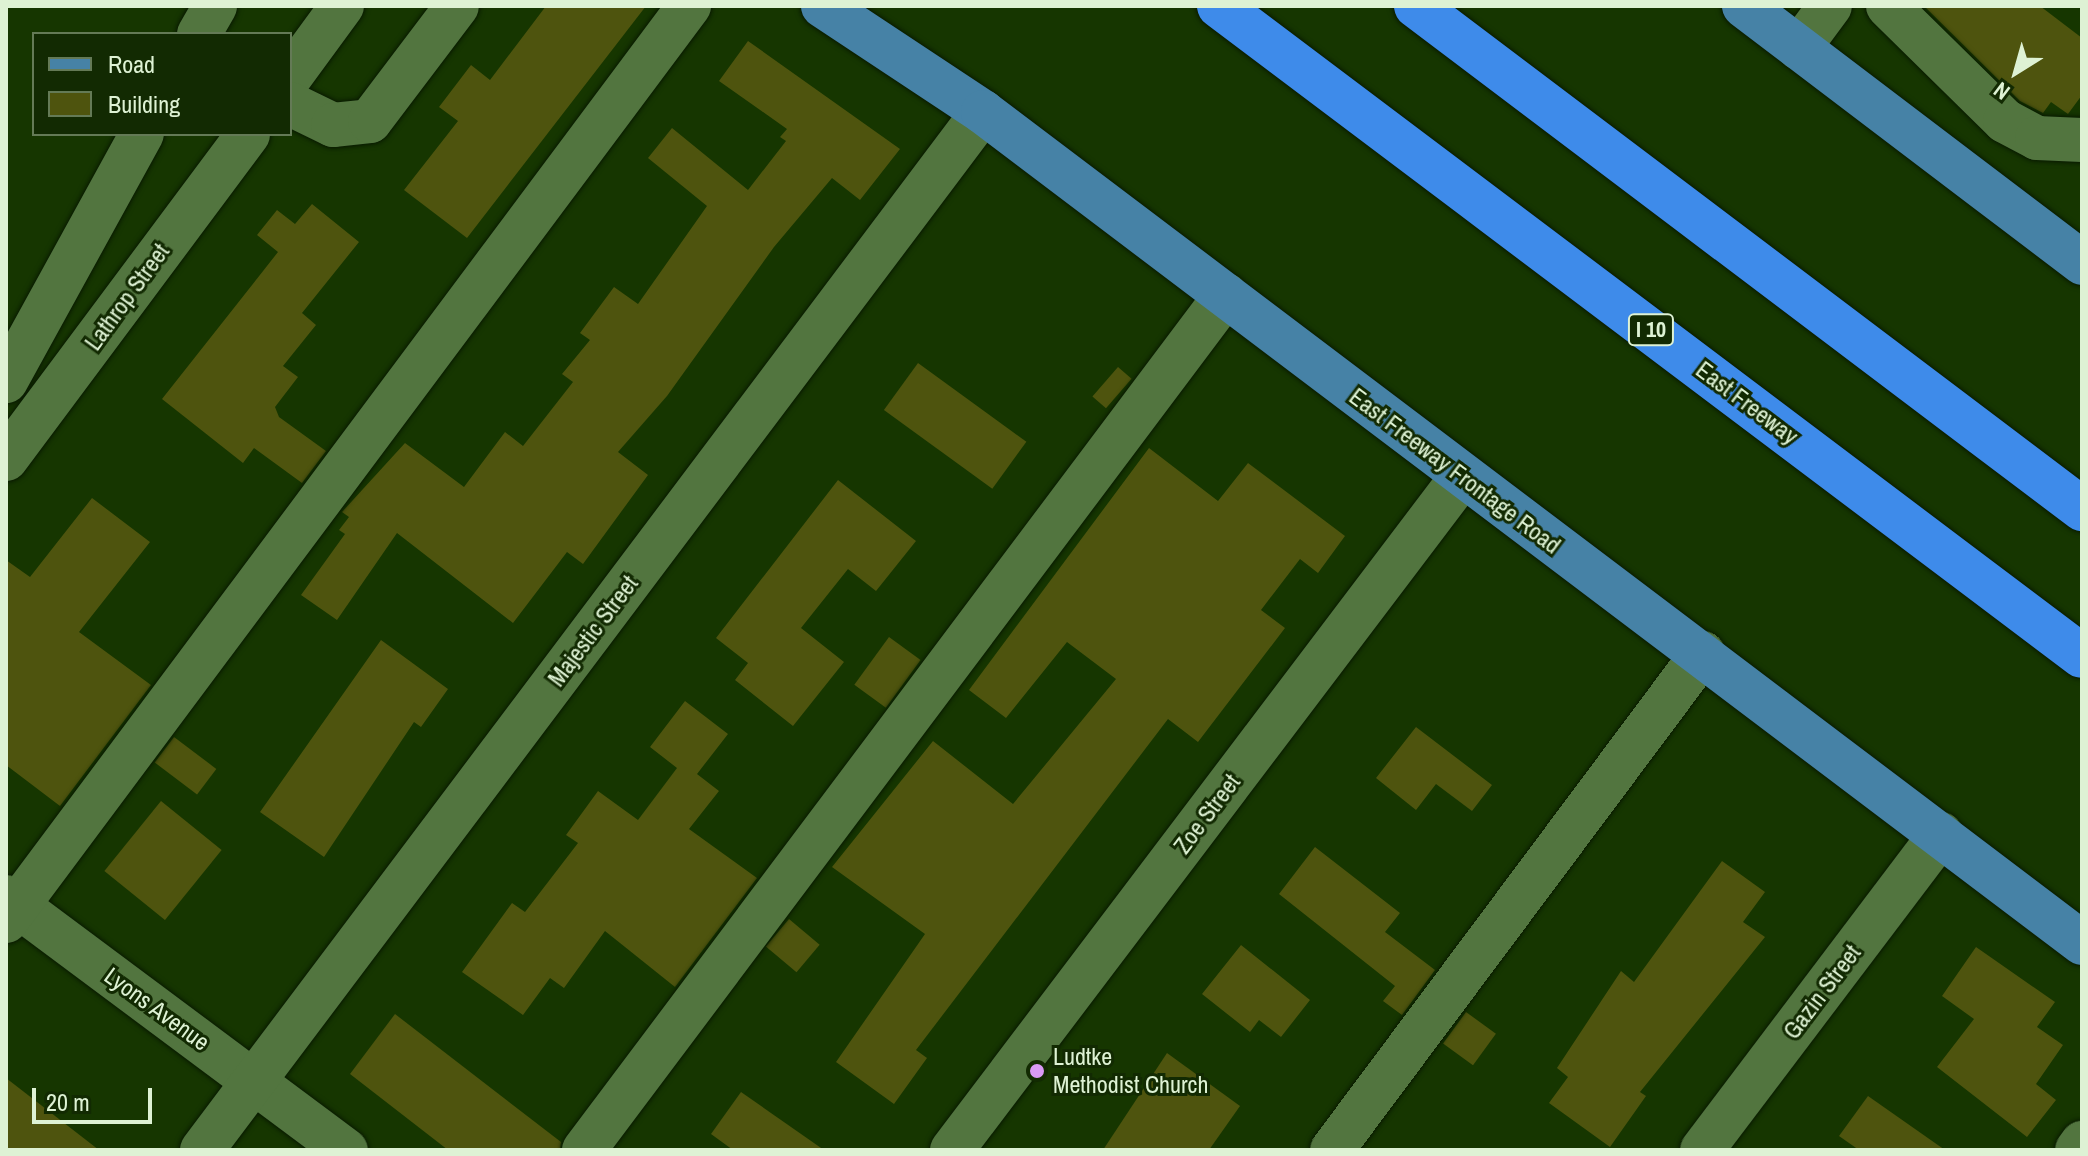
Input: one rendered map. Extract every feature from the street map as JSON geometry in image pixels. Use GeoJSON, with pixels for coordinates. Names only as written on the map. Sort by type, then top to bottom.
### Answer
{"type":"FeatureCollection","features":[{"type":"Feature","properties":{"kind":"highway","name":"East Freeway"},"geometry":{"type":"LineString","coordinates":[[1219,6],[2082,656]]}},
{"type":"Feature","properties":{"kind":"highway"},"geometry":{"type":"LineString","coordinates":[[1416,6],[2082,509]]}},
{"type":"Feature","properties":{"kind":"main road","name":"East Freeway Frontage Road"},"geometry":{"type":"LineString","coordinates":[[823,6],[983,112],[1226,295],[1461,478],[1703,653],[2082,943]]}},
{"type":"Feature","properties":{"kind":"main road"},"geometry":{"type":"LineString","coordinates":[[1744,6],[2082,263]]}},
{"type":"Feature","properties":{"kind":"street"},"geometry":{"type":"LineString","coordinates":[[200,32],[215,6]]}},
{"type":"Feature","properties":{"kind":"street"},"geometry":{"type":"LineString","coordinates":[[292,74],[342,6]]}},
{"type":"Feature","properties":{"kind":"street"},"geometry":{"type":"LineString","coordinates":[[292,105],[333,125],[370,121],[457,6]]}},
{"type":"Feature","properties":{"kind":"street"},"geometry":{"type":"LineString","coordinates":[[9,908],[689,6]]}},
{"type":"Feature","properties":{"kind":"street"},"geometry":{"type":"LineString","coordinates":[[1799,48],[1830,6]]}},
{"type":"Feature","properties":{"kind":"street"},"geometry":{"type":"LineString","coordinates":[[1888,6],[2005,121],[2037,138],[2082,140]]}},
{"type":"Feature","properties":{"kind":"street","name":"Majestic Street"},"geometry":{"type":"LineString","coordinates":[[202,1150],[983,112]]}},
{"type":"Feature","properties":{"kind":"street"},"geometry":{"type":"LineString","coordinates":[[44,410],[6,382],[141,136]]}},
{"type":"Feature","properties":{"kind":"street","name":"Lathrop Street"},"geometry":{"type":"LineString","coordinates":[[6,459],[247,136]]}},
{"type":"Feature","properties":{"kind":"street"},"geometry":{"type":"LineString","coordinates":[[584,1150],[1226,295]]}},
{"type":"Feature","properties":{"kind":"street","name":"Zoe Street"},"geometry":{"type":"LineString","coordinates":[[952,1150],[1461,478]]}},
{"type":"Feature","properties":{"kind":"street"},"geometry":{"type":"LineString","coordinates":[[1332,1150],[1703,653]]}},
{"type":"Feature","properties":{"kind":"street","name":"Gazin Street"},"geometry":{"type":"LineString","coordinates":[[1702,1150],[1941,834]]}},
{"type":"Feature","properties":{"kind":"street","name":"Lyons Avenue"},"geometry":{"type":"LineString","coordinates":[[9,908],[346,1150]]}},
{"type":"Feature","properties":{"kind":"street"},"geometry":{"type":"LineString","coordinates":[[2077,1150],[2082,1143]]}},
{"type":"Feature","properties":{"kind":"building"},"geometry":{"type":"Polygon","coordinates":[[[546,6],[646,6],[467,238],[404,190],[458,121],[439,107],[471,65],[490,80],[546,6]]]}},
{"type":"Feature","properties":{"kind":"building"},"geometry":{"type":"Polygon","coordinates":[[[1924,6],[2040,6],[2082,38],[2082,95],[2068,114],[2051,102],[2043,113],[2020,101],[1924,6]]]}},
{"type":"Feature","properties":{"kind":"building"},"geometry":{"type":"Polygon","coordinates":[[[748,41],[900,149],[860,200],[832,178],[774,247],[667,396],[618,452],[648,475],[583,564],[567,552],[513,623],[397,533],[337,620],[301,595],[345,534],[339,530],[349,517],[342,512],[405,443],[464,487],[505,432],[523,446],[573,382],[562,374],[590,340],[580,333],[614,287],[638,304],[707,206],[648,158],[672,128],[748,190],[786,141],[780,137],[787,129],[719,81],[748,41]]]}},
{"type":"Feature","properties":{"kind":"building"},"geometry":{"type":"Polygon","coordinates":[[[312,204],[359,242],[302,313],[316,325],[283,366],[298,377],[275,407],[279,417],[326,451],[302,483],[254,448],[243,463],[162,399],[278,252],[257,235],[277,210],[295,224],[312,204]]]}},
{"type":"Feature","properties":{"kind":"building"},"geometry":{"type":"Polygon","coordinates":[[[918,363],[1026,442],[992,489],[884,410],[918,363]]]}},
{"type":"Feature","properties":{"kind":"building"},"geometry":{"type":"Polygon","coordinates":[[[1118,367],[1132,379],[1106,408],[1092,396],[1118,367]]]}},
{"type":"Feature","properties":{"kind":"building"},"geometry":{"type":"Polygon","coordinates":[[[1149,448],[1218,501],[1248,463],[1345,536],[1318,573],[1300,559],[1261,610],[1285,628],[1198,742],[1168,719],[916,1050],[927,1058],[894,1104],[836,1062],[925,934],[832,867],[933,741],[1013,804],[1116,679],[1067,642],[1006,718],[969,690],[1149,448]]]}},
{"type":"Feature","properties":{"kind":"building"},"geometry":{"type":"Polygon","coordinates":[[[838,480],[916,541],[876,591],[848,569],[801,628],[844,662],[793,726],[735,680],[748,663],[716,638],[838,480]]]}},
{"type":"Feature","properties":{"kind":"building"},"geometry":{"type":"Polygon","coordinates":[[[92,498],[150,542],[79,632],[151,685],[60,806],[6,765],[6,560],[30,577],[92,498]]]}},
{"type":"Feature","properties":{"kind":"building"},"geometry":{"type":"Polygon","coordinates":[[[889,637],[921,660],[886,708],[854,685],[889,637]]]}},
{"type":"Feature","properties":{"kind":"building"},"geometry":{"type":"Polygon","coordinates":[[[381,640],[448,689],[421,727],[414,722],[324,857],[260,812],[381,640]]]}},
{"type":"Feature","properties":{"kind":"building"},"geometry":{"type":"Polygon","coordinates":[[[685,701],[728,734],[697,774],[719,791],[689,829],[757,878],[675,987],[605,931],[564,988],[550,978],[523,1015],[462,972],[512,903],[525,912],[578,843],[566,835],[598,791],[638,820],[677,768],[650,747],[685,701]]]}},
{"type":"Feature","properties":{"kind":"building"},"geometry":{"type":"Polygon","coordinates":[[[1416,727],[1492,785],[1472,811],[1436,784],[1416,810],[1376,778],[1416,727]]]}},
{"type":"Feature","properties":{"kind":"building"},"geometry":{"type":"Polygon","coordinates":[[[174,737],[216,769],[197,794],[155,763],[174,737]]]}},
{"type":"Feature","properties":{"kind":"building"},"geometry":{"type":"Polygon","coordinates":[[[161,801],[222,850],[165,920],[104,871],[161,801]]]}},
{"type":"Feature","properties":{"kind":"building"},"geometry":{"type":"Polygon","coordinates":[[[1315,847],[1400,913],[1385,932],[1435,970],[1402,1015],[1383,1001],[1395,986],[1279,894],[1315,847]]]}},
{"type":"Feature","properties":{"kind":"building"},"geometry":{"type":"Polygon","coordinates":[[[1722,861],[1765,892],[1743,922],[1765,937],[1640,1092],[1646,1096],[1610,1147],[1549,1103],[1568,1077],[1557,1068],[1621,971],[1634,982],[1722,861]]]}},
{"type":"Feature","properties":{"kind":"building"},"geometry":{"type":"Polygon","coordinates":[[[789,919],[820,945],[797,972],[766,947],[789,919]]]}},
{"type":"Feature","properties":{"kind":"building"},"geometry":{"type":"Polygon","coordinates":[[[1241,945],[1310,1000],[1281,1037],[1259,1020],[1250,1032],[1202,994],[1241,945]]]}},
{"type":"Feature","properties":{"kind":"building"},"geometry":{"type":"Polygon","coordinates":[[[1976,947],[2055,1002],[2037,1027],[2063,1045],[2036,1084],[2056,1100],[2027,1137],[1937,1067],[1974,1019],[1942,996],[1976,947]]]}},
{"type":"Feature","properties":{"kind":"building"},"geometry":{"type":"Polygon","coordinates":[[[1466,1012],[1496,1034],[1473,1065],[1443,1044],[1466,1012]]]}},
{"type":"Feature","properties":{"kind":"building"},"geometry":{"type":"Polygon","coordinates":[[[395,1014],[561,1142],[560,1150],[448,1150],[350,1074],[395,1014]]]}},
{"type":"Feature","properties":{"kind":"building"},"geometry":{"type":"Polygon","coordinates":[[[1167,1053],[1240,1106],[1209,1150],[1103,1150],[1167,1053]]]}},
{"type":"Feature","properties":{"kind":"building"},"geometry":{"type":"Polygon","coordinates":[[[6,1078],[99,1150],[6,1150],[6,1078]]]}},
{"type":"Feature","properties":{"kind":"building"},"geometry":{"type":"Polygon","coordinates":[[[741,1092],[824,1150],[733,1150],[711,1134],[741,1092]]]}},
{"type":"Feature","properties":{"kind":"building"},"geometry":{"type":"Polygon","coordinates":[[[1868,1096],[1945,1150],[1859,1150],[1839,1136],[1868,1096]]]}},
{"type":"Feature","properties":{"kind":"place","name":"Ludtke Methodist Church"},"geometry":{"type":"Point","coordinates":[1037,1071]}}]}
